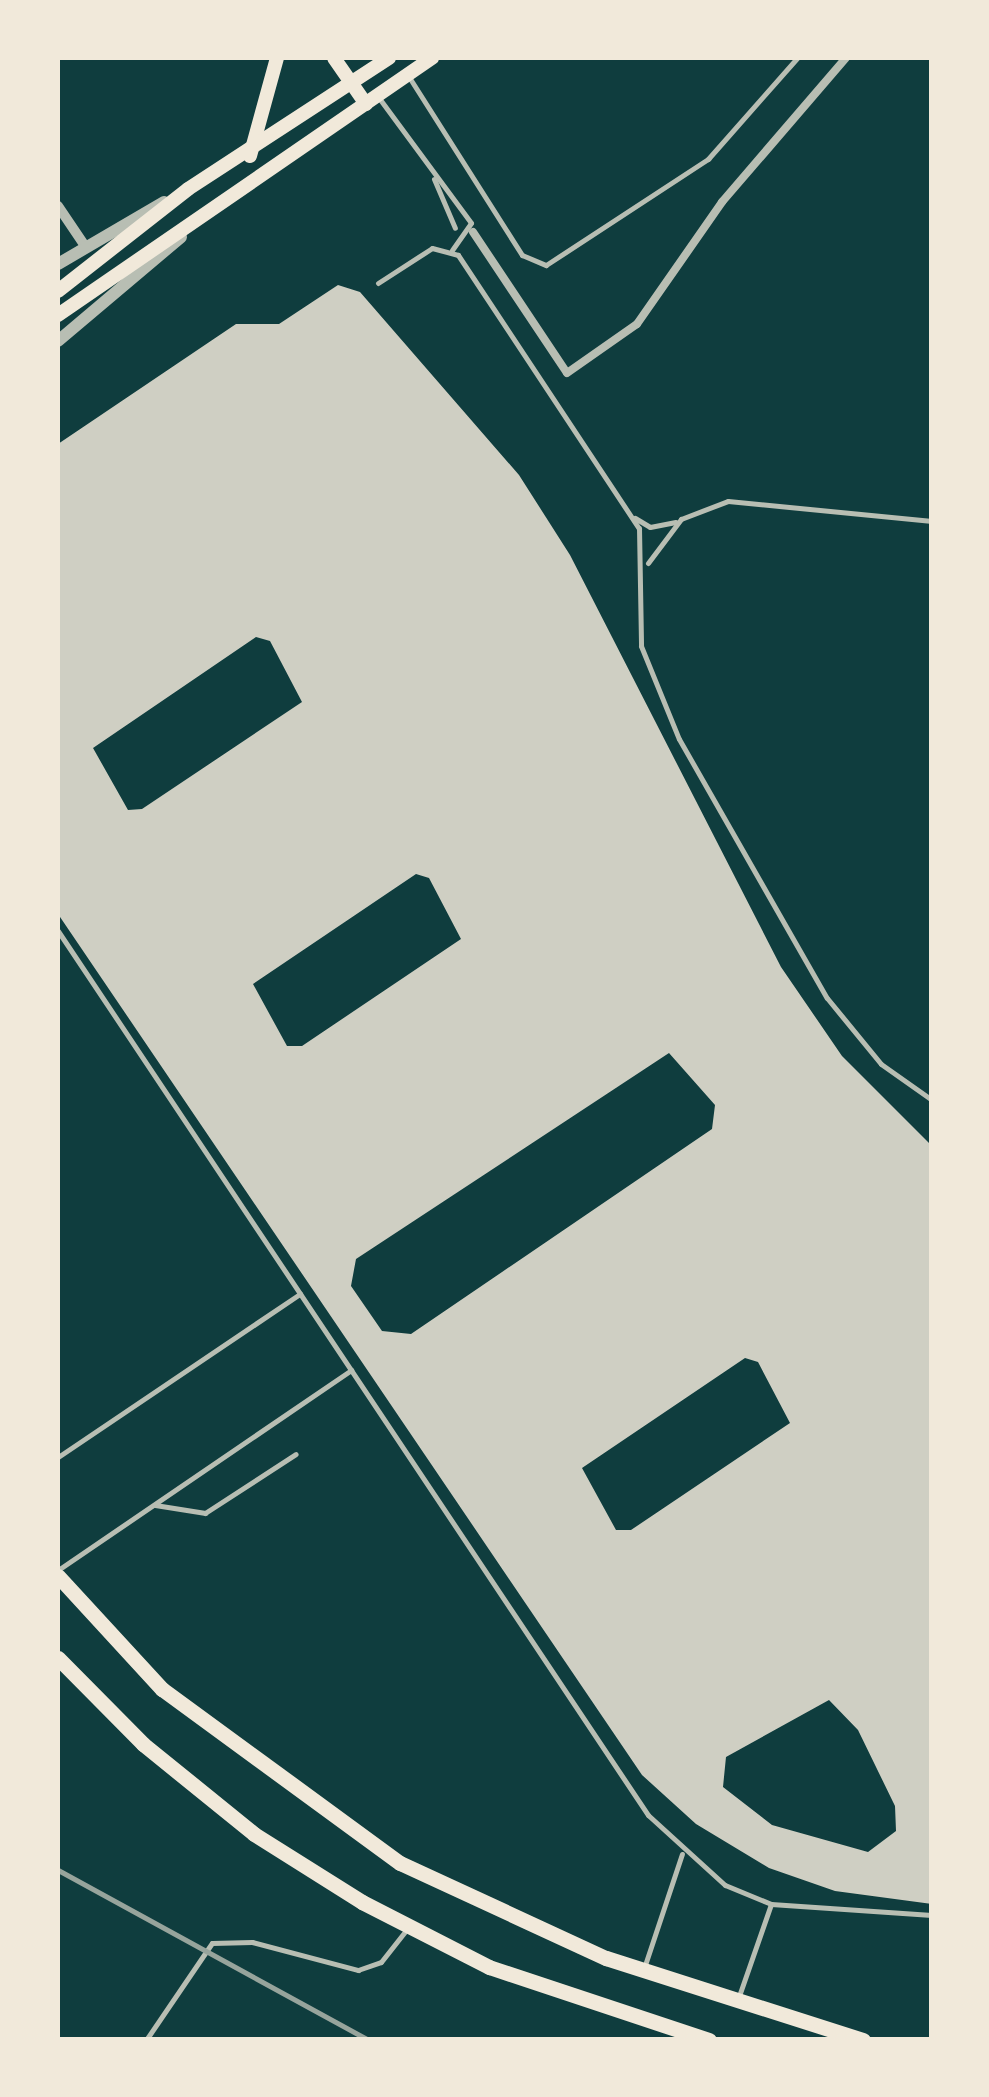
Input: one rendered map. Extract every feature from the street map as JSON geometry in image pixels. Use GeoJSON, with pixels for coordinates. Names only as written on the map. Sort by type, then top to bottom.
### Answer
{"type":"FeatureCollection","features":[{"type":"Feature","properties":{"kind":"main road"},"geometry":{"type":"LineString","coordinates":[[250,156],[277,58]]}},
{"type":"Feature","properties":{"kind":"main road"},"geometry":{"type":"LineString","coordinates":[[334,58],[353,85],[372,100]]}},
{"type":"Feature","properties":{"kind":"main road"},"geometry":{"type":"LineString","coordinates":[[58,291],[188,189],[250,156],[389,58]]}},
{"type":"Feature","properties":{"kind":"main road"},"geometry":{"type":"LineString","coordinates":[[58,315],[372,100],[418,64]]}},
{"type":"Feature","properties":{"kind":"main road"},"geometry":{"type":"LineString","coordinates":[[58,1573],[162,1688],[342,1826],[474,1902],[736,2004],[863,2040]]}},
{"type":"Feature","properties":{"kind":"main road"},"geometry":{"type":"LineString","coordinates":[[58,1658],[142,1744],[254,1834],[409,1926],[489,1967],[709,2040]]}},
{"type":"Feature","properties":{"kind":"street"},"geometry":{"type":"LineString","coordinates":[[473,232],[568,373],[637,324],[698,232],[846,58]]}},
{"type":"Feature","properties":{"kind":"street"},"geometry":{"type":"LineString","coordinates":[[58,264],[188,189]]}},
{"type":"Feature","properties":{"kind":"street"},"geometry":{"type":"LineString","coordinates":[[58,206],[85,246]]}},
{"type":"Feature","properties":{"kind":"street"},"geometry":{"type":"LineString","coordinates":[[58,341],[210,210]]}},
{"type":"Feature","properties":{"kind":"lane"},"geometry":{"type":"LineString","coordinates":[[418,64],[522,254],[546,264],[708,159],[797,58]]}},
{"type":"Feature","properties":{"kind":"lane"},"geometry":{"type":"LineString","coordinates":[[372,100],[428,168],[473,232],[452,250],[432,248],[378,283]]}},
{"type":"Feature","properties":{"kind":"lane"},"geometry":{"type":"LineString","coordinates":[[428,168],[455,228]]}},
{"type":"Feature","properties":{"kind":"lane"},"geometry":{"type":"LineString","coordinates":[[452,250],[633,516],[646,567],[641,646],[678,739],[827,998],[881,1064],[932,1100]]}},
{"type":"Feature","properties":{"kind":"lane"},"geometry":{"type":"LineString","coordinates":[[633,516],[658,528],[744,500],[932,521]]}},
{"type":"Feature","properties":{"kind":"lane"},"geometry":{"type":"LineString","coordinates":[[646,567],[682,519]]}},
{"type":"Feature","properties":{"kind":"lane"},"geometry":{"type":"LineString","coordinates":[[58,932],[616,1771],[682,1854],[771,1904],[932,1915]]}},
{"type":"Feature","properties":{"kind":"lane"},"geometry":{"type":"LineString","coordinates":[[58,1457],[300,1294]]}},
{"type":"Feature","properties":{"kind":"lane"},"geometry":{"type":"LineString","coordinates":[[58,1573],[351,1370]]}},
{"type":"Feature","properties":{"kind":"lane"},"geometry":{"type":"LineString","coordinates":[[152,1506],[205,1513],[296,1454]]}},
{"type":"Feature","properties":{"kind":"lane"},"geometry":{"type":"LineString","coordinates":[[643,1971],[682,1854]]}},
{"type":"Feature","properties":{"kind":"lane"},"geometry":{"type":"LineString","coordinates":[[736,2004],[771,1904]]}},
{"type":"Feature","properties":{"kind":"lane"},"geometry":{"type":"LineString","coordinates":[[146,2040],[212,1942],[252,1942],[358,1970],[381,1962],[409,1926]]}},
{"type":"Feature","properties":{"kind":"building"},"geometry":{"type":"Polygon","coordinates":[[[338,285],[360,292],[519,475],[570,555],[781,967],[842,1056],[932,1146],[932,1904],[835,1891],[769,1868],[696,1824],[642,1775],[58,914],[58,444],[236,324],[279,324],[338,285]],[[256,637],[93,748],[128,810],[142,809],[302,702],[270,641],[256,637]],[[416,874],[253,984],[287,1046],[302,1046],[461,939],[429,878],[416,874]],[[669,1053],[356,1259],[351,1286],[382,1331],[411,1334],[712,1129],[715,1105],[669,1053]],[[745,1358],[582,1468],[616,1530],[631,1530],[790,1423],[758,1362],[745,1358]],[[829,1700],[726,1757],[723,1787],[772,1825],[868,1852],[896,1831],[895,1806],[858,1730],[829,1700]]]}},
{"type":"Feature","properties":{"kind":"railway"},"geometry":{"type":"LineString","coordinates":[[58,1870],[368,2040]]}}]}
